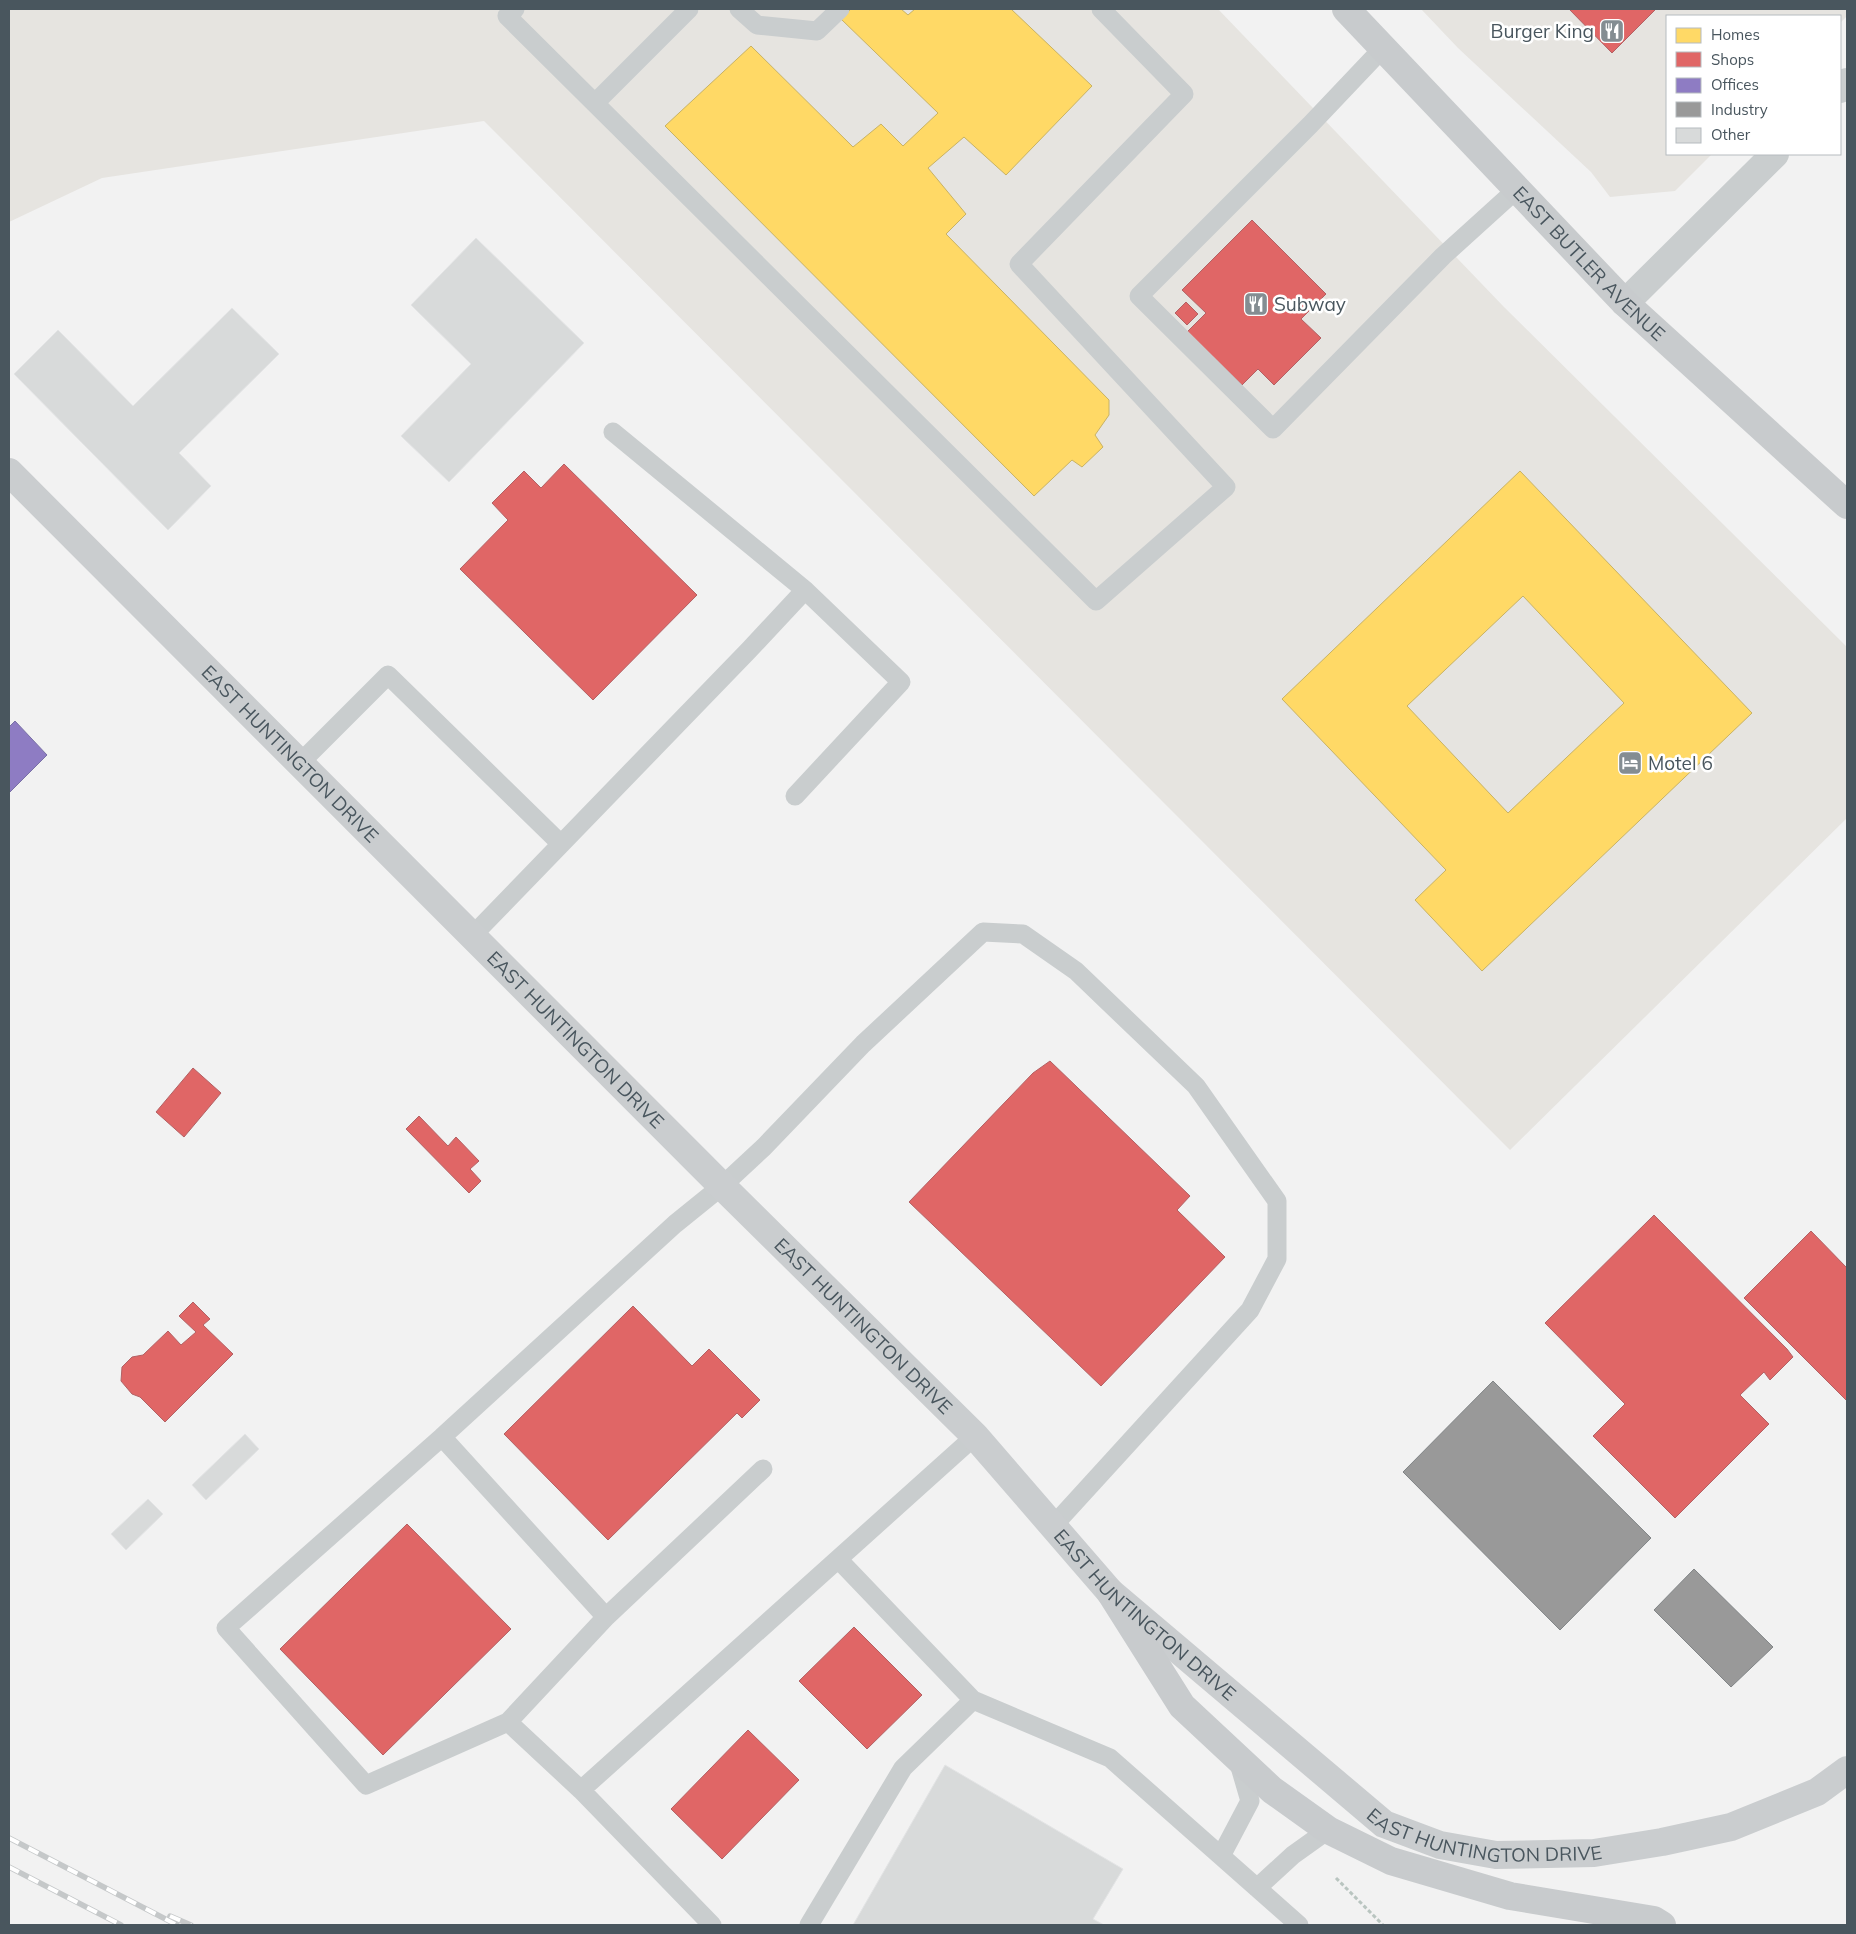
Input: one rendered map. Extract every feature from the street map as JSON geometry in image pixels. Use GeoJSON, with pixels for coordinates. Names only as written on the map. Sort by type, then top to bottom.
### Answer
{"type":"FeatureCollection","features":[{"type":"Feature","properties":{"kind":"main road","name":"EAST BUTLER AVENUE"},"geometry":{"type":"LineString","coordinates":[[1346,9],[1625,303],[1847,505]]}},
{"type":"Feature","properties":{"kind":"main road"},"geometry":{"type":"LineString","coordinates":[[1110,1592],[1182,1706],[1272,1790],[1328,1830],[1391,1861],[1510,1896],[1654,1920],[1662,1925]]}},
{"type":"Feature","properties":{"kind":"street"},"geometry":{"type":"LineString","coordinates":[[1625,303],[1774,155]]}},
{"type":"Feature","properties":{"kind":"street","name":"EAST HUNTINGTON DRIVE"},"geometry":{"type":"LineString","coordinates":[[9,472],[722,1186],[975,1436],[1110,1592],[1384,1824],[1440,1845],[1496,1855],[1594,1853],[1662,1842],[1731,1827],[1817,1792],[1847,1770]]}},
{"type":"Feature","properties":{"kind":"lane"},"geometry":{"type":"LineString","coordinates":[[514,9],[507,16],[1096,601],[1226,487],[1019,264],[1184,94],[1101,9]]}},
{"type":"Feature","properties":{"kind":"lane"},"geometry":{"type":"LineString","coordinates":[[595,103],[689,9]]}},
{"type":"Feature","properties":{"kind":"lane"},"geometry":{"type":"LineString","coordinates":[[739,9],[757,25],[817,32],[840,9]]}},
{"type":"Feature","properties":{"kind":"lane"},"geometry":{"type":"LineString","coordinates":[[1383,48],[1310,125],[1139,296],[1272,430],[1444,256],[1516,188]]}},
{"type":"Feature","properties":{"kind":"lane"},"geometry":{"type":"LineString","coordinates":[[613,432],[805,590],[901,682],[796,796]]}},
{"type":"Feature","properties":{"kind":"lane"},"geometry":{"type":"LineString","coordinates":[[473,935],[805,590]]}},
{"type":"Feature","properties":{"kind":"lane"},"geometry":{"type":"LineString","coordinates":[[300,763],[388,675],[561,844]]}},
{"type":"Feature","properties":{"kind":"lane"},"geometry":{"type":"LineString","coordinates":[[763,1469],[606,1617],[508,1722],[366,1785],[226,1628],[442,1438],[675,1224],[722,1186],[764,1147],[863,1044],[983,932],[1022,934],[1076,971],[1196,1086],[1277,1201],[1277,1259],[1250,1310],[1053,1526]]}},
{"type":"Feature","properties":{"kind":"lane"},"geometry":{"type":"LineString","coordinates":[[580,1790],[975,1436]]}},
{"type":"Feature","properties":{"kind":"lane"},"geometry":{"type":"LineString","coordinates":[[442,1438],[606,1617]]}},
{"type":"Feature","properties":{"kind":"lane"},"geometry":{"type":"LineString","coordinates":[[838,1559],[973,1700],[1110,1758],[1299,1925]]}},
{"type":"Feature","properties":{"kind":"lane"},"geometry":{"type":"LineString","coordinates":[[809,1925],[903,1768],[973,1700]]}},
{"type":"Feature","properties":{"kind":"lane"},"geometry":{"type":"LineString","coordinates":[[508,1722],[580,1790],[712,1925]]}},
{"type":"Feature","properties":{"kind":"lane"},"geometry":{"type":"LineString","coordinates":[[1220,1856],[1250,1802],[1237,1756]]}},
{"type":"Feature","properties":{"kind":"lane"},"geometry":{"type":"LineString","coordinates":[[1257,1888],[1294,1855],[1328,1830]]}},
{"type":"Feature","properties":{"kind":"path"},"geometry":{"type":"LineString","coordinates":[[1336,1878],[1383,1925]]}},
{"type":"Feature","properties":{"kind":"shaded area"},"geometry":{"type":"Polygon","coordinates":[[[9,9],[1218,9],[1504,307],[1847,647],[1847,818],[1510,1150],[484,121],[102,178],[9,222],[9,9]]]}},
{"type":"Feature","properties":{"kind":"shaded area"},"geometry":{"type":"Polygon","coordinates":[[[1421,9],[1847,9],[1847,16],[1841,22],[1841,15],[1666,15],[1666,155],[1711,155],[1675,191],[1610,197],[1591,172],[1458,48],[1421,9]]]}},
{"type":"Feature","properties":{"kind":"building: Homes"},"geometry":{"type":"Polygon","coordinates":[[[851,9],[901,9],[908,15],[915,9],[1011,9],[1092,86],[1006,175],[964,137],[928,168],[966,214],[946,234],[1109,400],[1109,415],[1095,435],[1103,447],[1082,467],[1072,460],[1034,496],[665,126],[751,46],[853,147],[881,124],[903,146],[938,113],[841,19],[851,9]]]}},
{"type":"Feature","properties":{"kind":"building: Homes","name":"Motel 6"},"geometry":{"type":"Polygon","coordinates":[[[1520,471],[1752,713],[1482,971],[1415,900],[1446,870],[1282,699],[1520,471]],[[1523,596],[1407,706],[1508,813],[1624,703],[1523,596]]]}},
{"type":"Feature","properties":{"kind":"building: Shops","name":"Burger King"},"geometry":{"type":"Polygon","coordinates":[[[1569,9],[1656,9],[1612,53],[1569,9]]]}},
{"type":"Feature","properties":{"kind":"building: Shops","name":"Subway"},"geometry":{"type":"Polygon","coordinates":[[[1252,220],[1326,294],[1301,319],[1321,338],[1274,385],[1258,369],[1242,385],[1187,332],[1206,313],[1182,290],[1252,220]]]}},
{"type":"Feature","properties":{"kind":"building: Shops"},"geometry":{"type":"Polygon","coordinates":[[[1186,302],[1198,314],[1187,325],[1175,313],[1186,302]]]}},
{"type":"Feature","properties":{"kind":"building: Shops"},"geometry":{"type":"Polygon","coordinates":[[[564,464],[697,595],[593,700],[460,569],[508,520],[492,503],[524,471],[541,488],[564,464]]]}},
{"type":"Feature","properties":{"kind":"building: Shops"},"geometry":{"type":"Polygon","coordinates":[[[1050,1061],[1190,1196],[1177,1210],[1225,1257],[1101,1386],[909,1202],[1033,1073],[1050,1061]]]}},
{"type":"Feature","properties":{"kind":"building: Shops"},"geometry":{"type":"Polygon","coordinates":[[[193,1068],[221,1093],[184,1137],[156,1112],[193,1068]]]}},
{"type":"Feature","properties":{"kind":"building: Shops"},"geometry":{"type":"Polygon","coordinates":[[[419,1116],[448,1146],[456,1137],[479,1161],[470,1169],[481,1181],[469,1193],[406,1129],[419,1116]]]}},
{"type":"Feature","properties":{"kind":"building: Shops"},"geometry":{"type":"Polygon","coordinates":[[[1654,1215],[1793,1357],[1770,1380],[1764,1372],[1740,1395],[1769,1424],[1675,1518],[1593,1436],[1625,1404],[1545,1323],[1654,1215]]]}},
{"type":"Feature","properties":{"kind":"building: Shops"},"geometry":{"type":"Polygon","coordinates":[[[1811,1231],[1847,1268],[1847,1401],[1744,1298],[1811,1231]]]}},
{"type":"Feature","properties":{"kind":"building: Shops"},"geometry":{"type":"Polygon","coordinates":[[[193,1302],[210,1319],[203,1325],[233,1354],[165,1422],[140,1397],[132,1394],[121,1381],[122,1367],[132,1357],[143,1355],[168,1331],[181,1345],[196,1332],[179,1316],[193,1302]]]}},
{"type":"Feature","properties":{"kind":"building: Shops"},"geometry":{"type":"Polygon","coordinates":[[[633,1306],[692,1366],[709,1349],[760,1400],[742,1418],[737,1413],[608,1540],[504,1434],[633,1306]]]}},
{"type":"Feature","properties":{"kind":"building: Shops"},"geometry":{"type":"Polygon","coordinates":[[[407,1524],[511,1629],[383,1755],[280,1649],[407,1524]]]}},
{"type":"Feature","properties":{"kind":"building: Shops"},"geometry":{"type":"Polygon","coordinates":[[[854,1627],[922,1695],[867,1749],[799,1681],[854,1627]]]}},
{"type":"Feature","properties":{"kind":"building: Shops"},"geometry":{"type":"Polygon","coordinates":[[[748,1730],[799,1780],[722,1859],[671,1809],[748,1730]]]}},
{"type":"Feature","properties":{"kind":"building: Offices"},"geometry":{"type":"Polygon","coordinates":[[[15,721],[47,755],[9,793],[9,727],[15,721]]]}},
{"type":"Feature","properties":{"kind":"building: Industry"},"geometry":{"type":"Polygon","coordinates":[[[1493,1381],[1651,1538],[1560,1630],[1403,1472],[1493,1381]]]}},
{"type":"Feature","properties":{"kind":"building: Industry"},"geometry":{"type":"Polygon","coordinates":[[[1694,1569],[1773,1647],[1731,1687],[1654,1610],[1694,1569]]]}},
{"type":"Feature","properties":{"kind":"building: Other"},"geometry":{"type":"Polygon","coordinates":[[[476,238],[584,343],[449,482],[401,436],[471,364],[411,305],[476,238]]]}},
{"type":"Feature","properties":{"kind":"building: Other"},"geometry":{"type":"Polygon","coordinates":[[[232,308],[279,354],[179,453],[211,486],[168,530],[14,374],[58,330],[133,406],[232,308]]]}},
{"type":"Feature","properties":{"kind":"building: Other"},"geometry":{"type":"Polygon","coordinates":[[[245,1434],[259,1449],[206,1500],[192,1485],[245,1434]]]}},
{"type":"Feature","properties":{"kind":"building: Other"},"geometry":{"type":"Polygon","coordinates":[[[148,1499],[163,1514],[126,1550],[111,1534],[148,1499]]]}},
{"type":"Feature","properties":{"kind":"building: Other"},"geometry":{"type":"Polygon","coordinates":[[[945,1765],[1123,1869],[1093,1919],[1104,1925],[853,1925],[945,1765]]]}},
{"type":"Feature","properties":{"kind":"railway"},"geometry":{"type":"LineString","coordinates":[[9,1838],[177,1925]]}},
{"type":"Feature","properties":{"kind":"railway"},"geometry":{"type":"LineString","coordinates":[[9,1867],[121,1925]]}},
{"type":"Feature","properties":{"kind":"railway"},"geometry":{"type":"LineString","coordinates":[[170,1916],[191,1925]]}},
{"type":"Feature","properties":{"kind":"place","name":"Burger King"},"geometry":{"type":"Point","coordinates":[1612,31]}},
{"type":"Feature","properties":{"kind":"place","name":"Subway"},"geometry":{"type":"Point","coordinates":[1256,304]}},
{"type":"Feature","properties":{"kind":"place","name":"Motel 6"},"geometry":{"type":"Point","coordinates":[1630,763]}}]}
